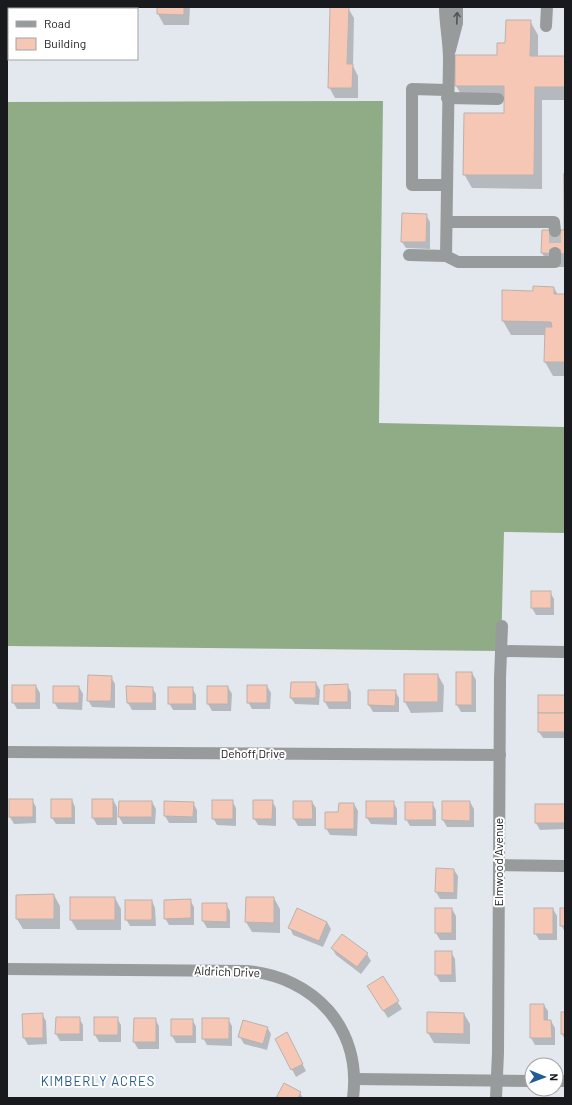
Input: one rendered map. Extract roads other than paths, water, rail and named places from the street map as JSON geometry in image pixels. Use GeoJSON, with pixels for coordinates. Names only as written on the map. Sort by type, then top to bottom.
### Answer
{"type":"FeatureCollection","features":[{"type":"Feature","properties":{"kind":"street"},"geometry":{"type":"LineString","coordinates":[[445,7],[445,23],[449,57],[447,94],[446,256]]}},
{"type":"Feature","properties":{"kind":"street"},"geometry":{"type":"LineString","coordinates":[[449,57],[457,23],[457,7]]}},
{"type":"Feature","properties":{"kind":"street"},"geometry":{"type":"LineString","coordinates":[[546,26],[547,7]]}},
{"type":"Feature","properties":{"kind":"street"},"geometry":{"type":"LineString","coordinates":[[447,185],[412,185],[412,89],[498,99]]}},
{"type":"Feature","properties":{"kind":"street"},"geometry":{"type":"LineString","coordinates":[[447,222],[554,222],[555,230]]}},
{"type":"Feature","properties":{"kind":"street"},"geometry":{"type":"LineString","coordinates":[[409,255],[446,256],[458,262],[555,262],[555,254]]}},
{"type":"Feature","properties":{"kind":"street","name":"Elmwood Avenue"},"geometry":{"type":"LineString","coordinates":[[496,1098],[502,626]]}},
{"type":"Feature","properties":{"kind":"street"},"geometry":{"type":"LineString","coordinates":[[501,651],[565,652]]}},
{"type":"Feature","properties":{"kind":"street","name":"Dehoff Drive"},"geometry":{"type":"LineString","coordinates":[[7,752],[500,755]]}},
{"type":"Feature","properties":{"kind":"street"},"geometry":{"type":"LineString","coordinates":[[499,865],[565,866]]}},
{"type":"Feature","properties":{"kind":"street","name":"Aldrich Drive"},"geometry":{"type":"LineString","coordinates":[[7,969],[247,971],[272,974],[300,986],[324,1006],[339,1026],[348,1044],[355,1079],[353,1098]]}},
{"type":"Feature","properties":{"kind":"street"},"geometry":{"type":"LineString","coordinates":[[355,1079],[524,1081]]}},
{"type":"Feature","properties":{"kind":"tunnel"},"geometry":{"type":"LineString","coordinates":[[555,231],[555,253]]}},
{"type":"Feature","properties":{"kind":"district","name":"KIMBERLY ACRES"},"geometry":{"type":"Point","coordinates":[98,1081]}}]}
